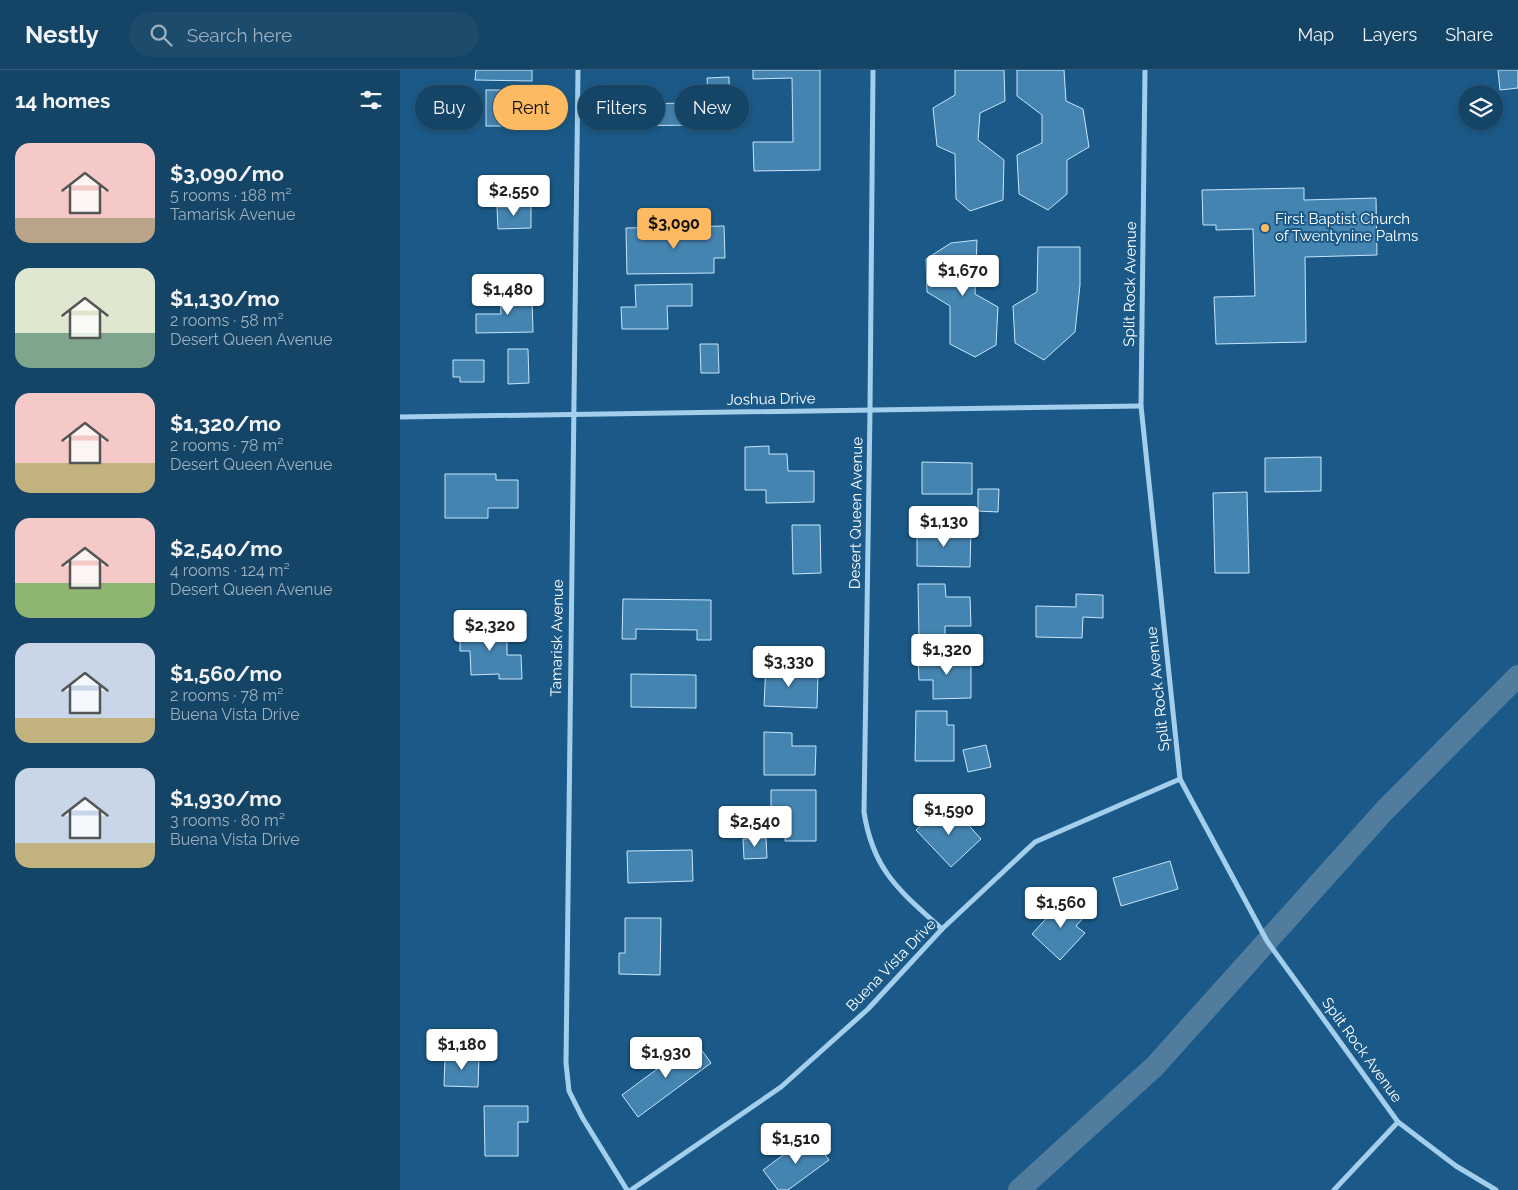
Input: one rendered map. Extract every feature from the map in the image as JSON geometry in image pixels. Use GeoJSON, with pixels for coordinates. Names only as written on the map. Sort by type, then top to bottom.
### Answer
{"type":"FeatureCollection","features":[{"type":"Feature","properties":{"kind":"street","name":"Tamarisk Avenue"},"geometry":{"type":"LineString","coordinates":[[578,70],[572,414],[566,1063],[569,1090],[582,1117],[627,1190]]}},
{"type":"Feature","properties":{"kind":"street","name":"Desert Queen Avenue"},"geometry":{"type":"LineString","coordinates":[[873,70],[864,812],[868,837],[881,867],[900,891],[942,929]]}},
{"type":"Feature","properties":{"kind":"street","name":"Split Rock Avenue"},"geometry":{"type":"LineString","coordinates":[[1145,70],[1141,406],[1180,779],[1267,941],[1398,1122],[1456,1166],[1496,1190]]}},
{"type":"Feature","properties":{"kind":"street","name":"Joshua Drive"},"geometry":{"type":"LineString","coordinates":[[400,417],[1141,406]]}},
{"type":"Feature","properties":{"kind":"street","name":"Buena Vista Drive"},"geometry":{"type":"LineString","coordinates":[[632,1190],[781,1087],[868,1009],[942,929],[1035,842],[1180,779]]}},
{"type":"Feature","properties":{"kind":"street"},"geometry":{"type":"LineString","coordinates":[[1334,1190],[1398,1122]]}},
{"type":"Feature","properties":{"kind":"building"},"geometry":{"type":"Polygon","coordinates":[[[476,70],[532,70],[532,81],[475,80],[476,70]]]}},
{"type":"Feature","properties":{"kind":"building"},"geometry":{"type":"Polygon","coordinates":[[[753,70],[820,70],[820,170],[754,171],[753,142],[793,142],[792,78],[753,79],[753,70]]]}},
{"type":"Feature","properties":{"kind":"building"},"geometry":{"type":"Polygon","coordinates":[[[955,70],[1004,70],[1005,101],[980,113],[978,140],[1004,160],[1003,200],[970,211],[956,199],[955,154],[937,146],[933,108],[955,95],[955,70]]]}},
{"type":"Feature","properties":{"kind":"building"},"geometry":{"type":"Polygon","coordinates":[[[1017,70],[1064,70],[1066,101],[1083,109],[1089,147],[1067,160],[1067,194],[1048,210],[1019,194],[1017,155],[1042,143],[1042,115],[1017,96],[1017,70]]]}},
{"type":"Feature","properties":{"kind":"building"},"geometry":{"type":"Polygon","coordinates":[[[1498,70],[1518,70],[1518,88],[1503,90],[1503,85],[1500,85],[1498,70]]]}},
{"type":"Feature","properties":{"kind":"building"},"geometry":{"type":"Polygon","coordinates":[[[729,77],[729,85],[707,85],[707,78],[729,77]]]}},
{"type":"Feature","properties":{"kind":"building"},"geometry":{"type":"Polygon","coordinates":[[[486,90],[493,90],[493,126],[486,126],[486,90]]]}},
{"type":"Feature","properties":{"kind":"building"},"geometry":{"type":"Polygon","coordinates":[[[665,103],[675,103],[675,125],[665,125],[665,103]]]}},
{"type":"Feature","properties":{"kind":"building"},"geometry":{"type":"Polygon","coordinates":[[[1304,188],[1304,200],[1376,198],[1377,255],[1305,257],[1306,342],[1216,344],[1214,297],[1255,296],[1253,229],[1216,230],[1216,225],[1203,225],[1202,190],[1304,188]]]}},
{"type":"Feature","properties":{"kind":"building"},"geometry":{"type":"Polygon","coordinates":[[[531,206],[531,228],[498,229],[497,207],[531,206]]]}},
{"type":"Feature","properties":{"kind":"building"},"geometry":{"type":"Polygon","coordinates":[[[724,226],[725,258],[714,258],[714,273],[627,274],[626,228],[724,226]]]}},
{"type":"Feature","properties":{"kind":"building"},"geometry":{"type":"Polygon","coordinates":[[[977,240],[975,294],[998,307],[996,345],[975,357],[950,344],[950,306],[927,292],[926,259],[951,243],[977,240]]]}},
{"type":"Feature","properties":{"kind":"building"},"geometry":{"type":"Polygon","coordinates":[[[1038,247],[1080,247],[1080,285],[1075,332],[1044,360],[1015,343],[1013,306],[1037,292],[1038,247]]]}},
{"type":"Feature","properties":{"kind":"building"},"geometry":{"type":"Polygon","coordinates":[[[692,284],[692,306],[667,306],[668,329],[622,329],[621,307],[636,307],[635,285],[692,284]]]}},
{"type":"Feature","properties":{"kind":"building"},"geometry":{"type":"Polygon","coordinates":[[[500,290],[521,290],[521,300],[532,300],[533,332],[476,333],[476,314],[501,314],[500,290]]]}},
{"type":"Feature","properties":{"kind":"building"},"geometry":{"type":"Polygon","coordinates":[[[700,344],[718,344],[719,373],[701,373],[700,344]]]}},
{"type":"Feature","properties":{"kind":"building"},"geometry":{"type":"Polygon","coordinates":[[[508,349],[528,349],[529,383],[508,384],[508,349]]]}},
{"type":"Feature","properties":{"kind":"building"},"geometry":{"type":"Polygon","coordinates":[[[453,360],[484,360],[484,382],[460,382],[460,377],[453,377],[453,360]]]}},
{"type":"Feature","properties":{"kind":"building"},"geometry":{"type":"Polygon","coordinates":[[[769,446],[769,454],[787,454],[788,471],[814,471],[814,502],[766,503],[766,490],[745,490],[745,447],[769,446]]]}},
{"type":"Feature","properties":{"kind":"building"},"geometry":{"type":"Polygon","coordinates":[[[1321,457],[1321,491],[1265,492],[1265,458],[1321,457]]]}},
{"type":"Feature","properties":{"kind":"building"},"geometry":{"type":"Polygon","coordinates":[[[922,462],[972,463],[972,494],[922,494],[922,462]]]}},
{"type":"Feature","properties":{"kind":"building"},"geometry":{"type":"Polygon","coordinates":[[[445,474],[496,474],[496,480],[518,480],[518,508],[488,508],[488,518],[445,518],[445,474]]]}},
{"type":"Feature","properties":{"kind":"building"},"geometry":{"type":"Polygon","coordinates":[[[978,489],[999,489],[998,512],[978,511],[978,489]]]}},
{"type":"Feature","properties":{"kind":"building"},"geometry":{"type":"Polygon","coordinates":[[[1247,492],[1249,573],[1215,573],[1213,493],[1247,492]]]}},
{"type":"Feature","properties":{"kind":"building"},"geometry":{"type":"Polygon","coordinates":[[[792,525],[820,525],[821,573],[793,574],[792,525]]]}},
{"type":"Feature","properties":{"kind":"building"},"geometry":{"type":"Polygon","coordinates":[[[917,529],[971,530],[970,567],[917,566],[917,529]]]}},
{"type":"Feature","properties":{"kind":"building"},"geometry":{"type":"Polygon","coordinates":[[[918,584],[945,584],[946,597],[970,597],[971,626],[945,626],[945,640],[919,640],[918,584]]]}},
{"type":"Feature","properties":{"kind":"building"},"geometry":{"type":"Polygon","coordinates":[[[1076,594],[1103,595],[1103,618],[1083,617],[1082,638],[1036,637],[1036,606],[1076,607],[1076,594]]]}},
{"type":"Feature","properties":{"kind":"building"},"geometry":{"type":"Polygon","coordinates":[[[623,599],[711,600],[711,640],[697,640],[697,630],[636,629],[636,639],[622,639],[623,599]]]}},
{"type":"Feature","properties":{"kind":"building"},"geometry":{"type":"Polygon","coordinates":[[[507,626],[507,655],[521,655],[522,679],[499,679],[499,674],[471,675],[470,651],[460,651],[460,627],[507,626]]]}},
{"type":"Feature","properties":{"kind":"building"},"geometry":{"type":"Polygon","coordinates":[[[918,656],[971,656],[971,698],[933,699],[933,680],[919,680],[918,656]]]}},
{"type":"Feature","properties":{"kind":"building"},"geometry":{"type":"Polygon","coordinates":[[[766,663],[795,664],[794,675],[818,676],[817,708],[764,706],[766,663]]]}},
{"type":"Feature","properties":{"kind":"building"},"geometry":{"type":"Polygon","coordinates":[[[631,674],[696,675],[696,708],[631,707],[631,674]]]}},
{"type":"Feature","properties":{"kind":"building"},"geometry":{"type":"Polygon","coordinates":[[[916,711],[947,711],[947,725],[954,725],[954,761],[915,761],[916,711]]]}},
{"type":"Feature","properties":{"kind":"building"},"geometry":{"type":"Polygon","coordinates":[[[764,732],[792,733],[792,746],[816,746],[815,775],[764,775],[764,732]]]}},
{"type":"Feature","properties":{"kind":"building"},"geometry":{"type":"Polygon","coordinates":[[[986,745],[991,767],[968,772],[963,750],[986,745]]]}},
{"type":"Feature","properties":{"kind":"building"},"geometry":{"type":"Polygon","coordinates":[[[771,790],[816,790],[816,841],[785,841],[785,822],[771,821],[771,790]]]}},
{"type":"Feature","properties":{"kind":"building"},"geometry":{"type":"Polygon","coordinates":[[[939,810],[947,819],[956,811],[981,839],[951,867],[916,830],[939,810]]]}},
{"type":"Feature","properties":{"kind":"building"},"geometry":{"type":"Polygon","coordinates":[[[766,838],[767,858],[744,859],[743,839],[766,838]]]}},
{"type":"Feature","properties":{"kind":"building"},"geometry":{"type":"Polygon","coordinates":[[[692,850],[693,881],[628,883],[627,851],[692,850]]]}},
{"type":"Feature","properties":{"kind":"building"},"geometry":{"type":"Polygon","coordinates":[[[1170,861],[1178,889],[1121,906],[1113,878],[1170,861]]]}},
{"type":"Feature","properties":{"kind":"building"},"geometry":{"type":"Polygon","coordinates":[[[1066,897],[1086,915],[1076,926],[1085,933],[1060,960],[1032,934],[1066,897]]]}},
{"type":"Feature","properties":{"kind":"building"},"geometry":{"type":"Polygon","coordinates":[[[625,918],[661,918],[660,975],[619,974],[619,953],[625,953],[625,918]]]}},
{"type":"Feature","properties":{"kind":"building"},"geometry":{"type":"Polygon","coordinates":[[[695,1041],[711,1063],[638,1117],[622,1095],[695,1041]]]}},
{"type":"Feature","properties":{"kind":"building"},"geometry":{"type":"Polygon","coordinates":[[[445,1056],[479,1057],[478,1087],[444,1086],[445,1056]]]}},
{"type":"Feature","properties":{"kind":"building"},"geometry":{"type":"Polygon","coordinates":[[[484,1106],[528,1106],[528,1122],[518,1122],[518,1156],[485,1156],[484,1106]]]}},
{"type":"Feature","properties":{"kind":"building"},"geometry":{"type":"Polygon","coordinates":[[[810,1135],[829,1160],[788,1190],[778,1190],[763,1170],[810,1135]]]}},
{"type":"Feature","properties":{"kind":"waterway"},"geometry":{"type":"LineString","coordinates":[[1019,1190],[1155,1066],[1385,810],[1518,676]]}},
{"type":"Feature","properties":{"kind":"place","name":"First Baptist Church of Twentynine Palms"},"geometry":{"type":"Point","coordinates":[1265,228]}}]}
